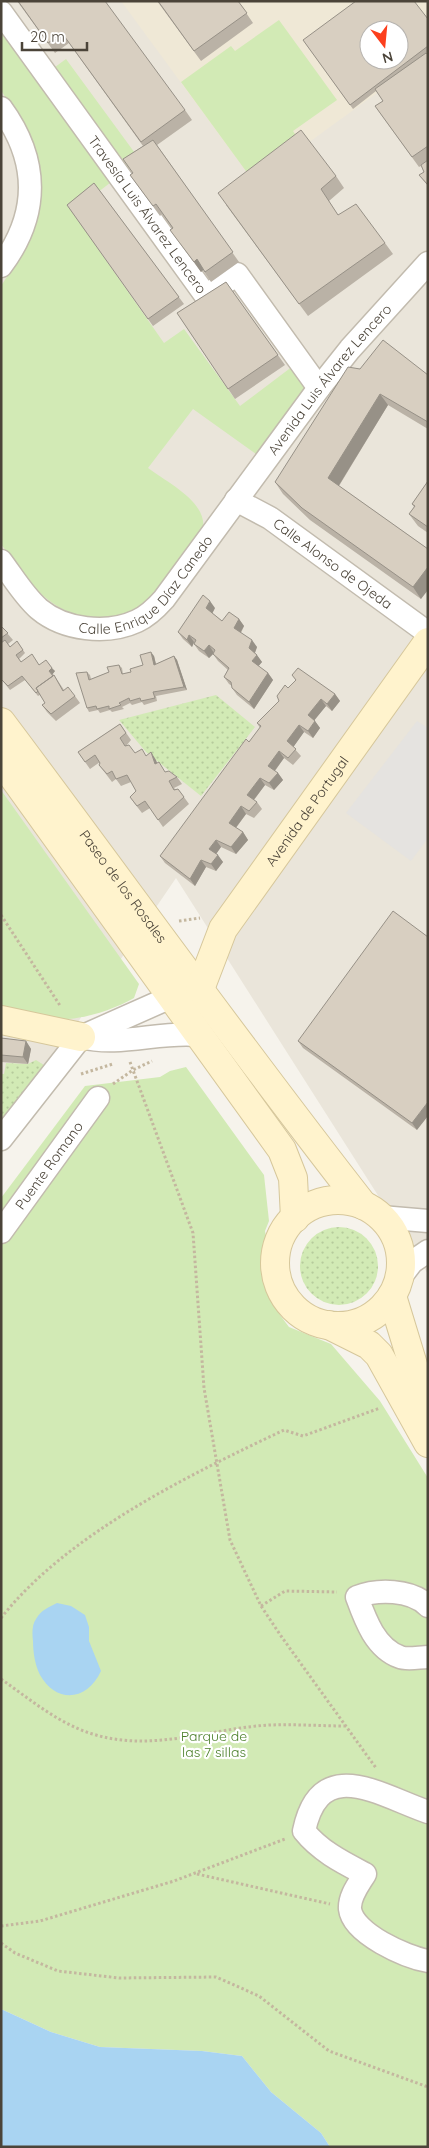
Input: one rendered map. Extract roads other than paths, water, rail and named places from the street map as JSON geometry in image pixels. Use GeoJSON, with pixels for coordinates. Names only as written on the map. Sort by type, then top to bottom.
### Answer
{"type":"FeatureCollection","features":[{"type":"Feature","properties":{"kind":"main road","name":"Avenida de Portugal"},"geometry":{"type":"LineString","coordinates":[[200,989],[223,929],[428,642]]}},
{"type":"Feature","properties":{"kind":"main road","name":"Paseo de los Rosales"},"geometry":{"type":"LineString","coordinates":[[1,722],[245,1052],[372,1211]]}},
{"type":"Feature","properties":{"kind":"main road","name":"Paseo de los Rosales"},"geometry":{"type":"LineString","coordinates":[[1,760],[282,1150],[292,1178],[295,1218]]}},
{"type":"Feature","properties":{"kind":"main road"},"geometry":{"type":"LineString","coordinates":[[1,1020],[81,1037]]}},
{"type":"Feature","properties":{"kind":"main road"},"geometry":{"type":"LineString","coordinates":[[416,1401],[420,1391],[396,1288],[401,1257],[397,1239],[372,1211],[347,1200],[325,1201],[311,1206],[295,1218],[284,1233],[278,1248],[275,1267],[280,1288],[292,1307],[310,1320],[329,1326],[369,1345],[379,1355],[416,1401],[428,1443]]}},
{"type":"Feature","properties":{"kind":"main road"},"geometry":{"type":"LineString","coordinates":[[329,1326],[351,1325],[366,1321],[396,1288]]}},
{"type":"Feature","properties":{"kind":"street","name":"Travesía Luis Álvarez Lencero"},"geometry":{"type":"LineString","coordinates":[[1,12],[206,296],[237,274],[319,388]]}},
{"type":"Feature","properties":{"kind":"street"},"geometry":{"type":"LineString","coordinates":[[1,108],[17,133],[24,151],[31,188],[24,227],[1,266]]}},
{"type":"Feature","properties":{"kind":"street","name":"Avenida Luis Álvarez Lencero"},"geometry":{"type":"LineString","coordinates":[[236,500],[350,349],[428,263]]}},
{"type":"Feature","properties":{"kind":"street","name":"Calle Enrique Díaz Canedo"},"geometry":{"type":"LineString","coordinates":[[1,561],[30,600],[52,617],[66,624],[80,627],[119,626],[137,621],[152,612],[164,599],[236,500]]}},
{"type":"Feature","properties":{"kind":"street","name":"Calle Alonso de Ojeda"},"geometry":{"type":"LineString","coordinates":[[236,500],[270,518],[428,634]]}},
{"type":"Feature","properties":{"kind":"street"},"geometry":{"type":"LineString","coordinates":[[1,1139],[81,1037],[171,997]]}},
{"type":"Feature","properties":{"kind":"street","name":"Paseo de los Rosales"},"geometry":{"type":"LineString","coordinates":[[171,997],[197,1011],[245,1052]]}},
{"type":"Feature","properties":{"kind":"street"},"geometry":{"type":"LineString","coordinates":[[81,1037],[124,1041],[183,1034],[198,1035]]}},
{"type":"Feature","properties":{"kind":"street","name":"Puente Romano"},"geometry":{"type":"LineString","coordinates":[[1,1232],[98,1098]]}},
{"type":"Feature","properties":{"kind":"street"},"geometry":{"type":"LineString","coordinates":[[372,1211],[428,1221]]}},
{"type":"Feature","properties":{"kind":"street"},"geometry":{"type":"LineString","coordinates":[[396,1288],[412,1262],[428,1252]]}},
{"type":"Feature","properties":{"kind":"street"},"geometry":{"type":"LineString","coordinates":[[428,1606],[408,1595],[393,1593],[371,1591],[357,1597],[372,1632],[384,1648],[401,1657],[428,1657]]}},
{"type":"Feature","properties":{"kind":"street"},"geometry":{"type":"LineString","coordinates":[[428,1812],[356,1785],[332,1787],[320,1796],[309,1810],[304,1831],[313,1842],[336,1859],[365,1874],[351,1898],[350,1908],[352,1917],[368,1934],[393,1949],[428,1961]]}},
{"type":"Feature","properties":{"kind":"water"},"geometry":{"type":"Polygon","coordinates":[[[57,1603],[71,1606],[85,1615],[89,1627],[89,1641],[101,1671],[88,1688],[72,1695],[63,1695],[47,1685],[38,1671],[34,1654],[32,1632],[35,1621],[43,1611],[57,1603]]]}},
{"type":"Feature","properties":{"kind":"water"},"geometry":{"type":"Polygon","coordinates":[[[1,2009],[51,2032],[100,2047],[202,2051],[242,2056],[271,2092],[321,2133],[330,2147],[1,2147],[1,2009]]]}},
{"type":"Feature","properties":{"kind":"park label","name":"Parque de las 7 sillas"},"geometry":{"type":"Point","coordinates":[214,1744]}}]}
